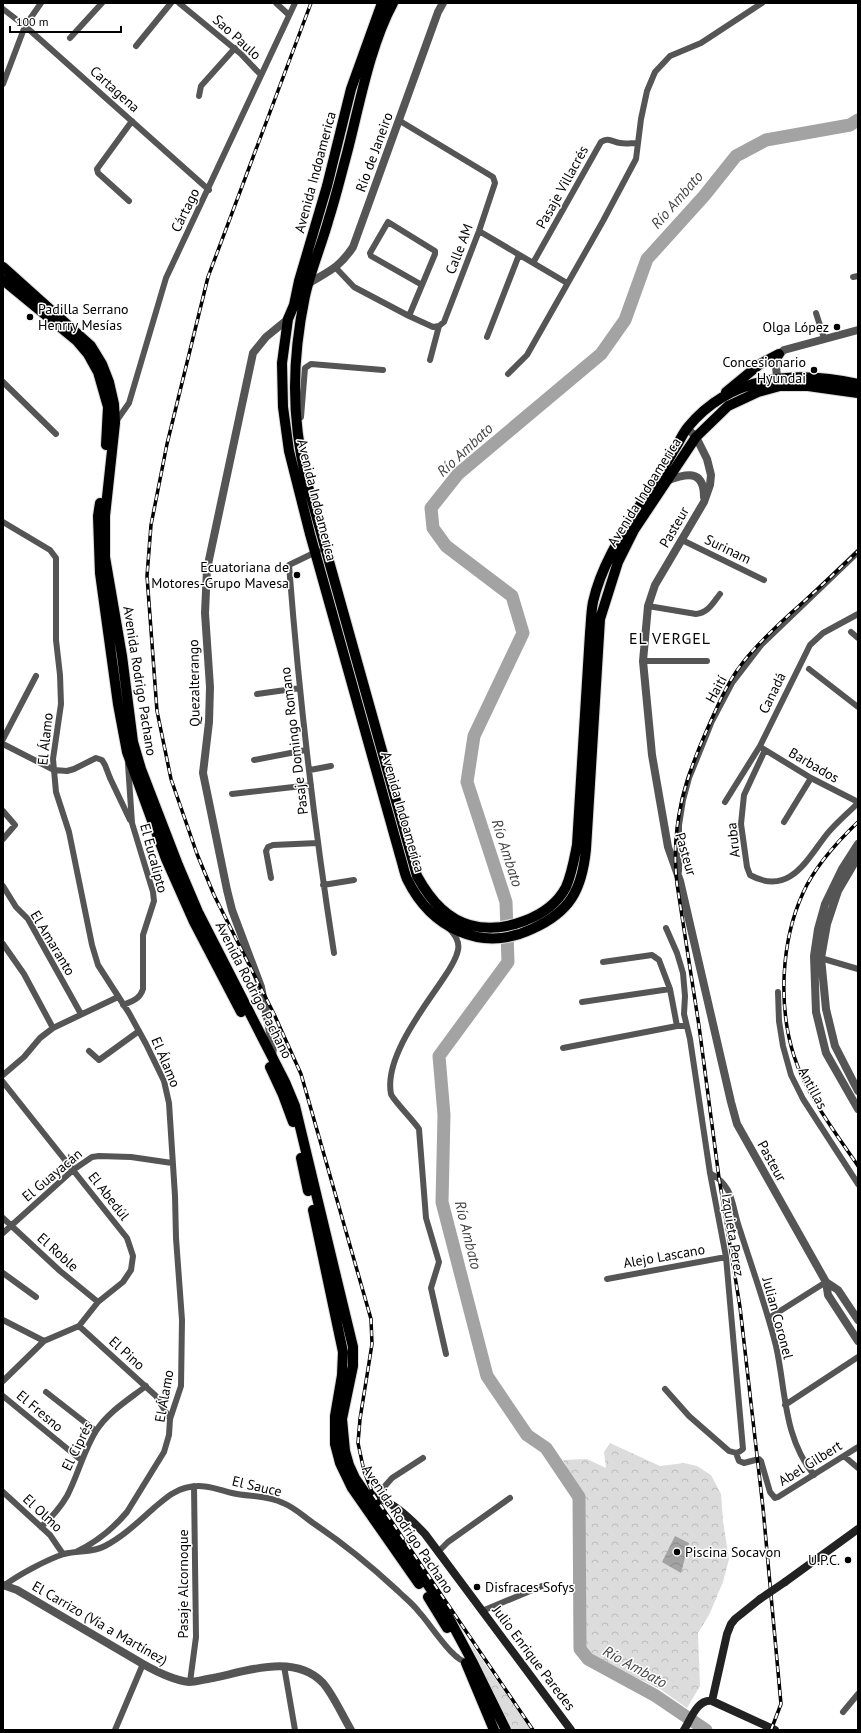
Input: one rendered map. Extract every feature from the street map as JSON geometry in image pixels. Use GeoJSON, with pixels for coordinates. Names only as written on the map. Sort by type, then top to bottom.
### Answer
{"type":"FeatureCollection","features":[{"type":"Feature","properties":{"kind":"main road","name":"Avenida Indoamerica"},"geometry":{"type":"LineString","coordinates":[[382,3],[351,89],[304,282],[294,375],[295,415],[298,448],[417,876],[425,890],[436,904],[450,915],[469,925],[487,928],[518,923],[543,912],[556,901],[565,888],[582,847],[600,619],[618,562],[634,530],[696,437],[728,406],[778,382],[858,393]]}},
{"type":"Feature","properties":{"kind":"main road","name":"Avenida Indoamerica"},"geometry":{"type":"LineString","coordinates":[[393,3],[371,61],[330,217],[288,319],[282,363],[283,407],[289,451],[315,553],[407,878],[426,907],[445,924],[463,935],[486,939],[506,938],[523,934],[544,924],[560,914],[574,896],[584,872],[582,847],[590,633],[593,602],[603,571],[616,544],[687,428],[697,417],[722,398],[731,392],[749,385],[778,382],[810,376],[858,384]]}},
{"type":"Feature","properties":{"kind":"main road","name":"Avenida Rodrigo Pachano"},"geometry":{"type":"LineString","coordinates":[[5,277],[77,341],[88,354],[98,372],[103,387],[111,426],[105,516],[105,557],[122,656],[133,742],[141,769],[198,912],[285,1082],[295,1106],[353,1347],[353,1366],[342,1419],[343,1438],[349,1465],[362,1496]]}},
{"type":"Feature","properties":{"kind":"main road"},"geometry":{"type":"LineString","coordinates":[[722,398],[732,386],[770,357],[779,354]]}},
{"type":"Feature","properties":{"kind":"main road","name":"Avenida Rodrigo Pachano"},"geometry":{"type":"LineString","coordinates":[[111,426],[98,516],[100,573],[123,733],[128,752],[166,859],[194,922],[284,1095],[294,1126],[343,1352],[342,1370],[335,1416],[335,1444],[340,1463],[345,1476],[362,1496],[433,1603],[469,1662],[506,1730]]}},
{"type":"Feature","properties":{"kind":"main road","name":"Julio Enrique Paredes"},"geometry":{"type":"LineString","coordinates":[[362,1496],[377,1496],[406,1515],[425,1534],[571,1730]]}},
{"type":"Feature","properties":{"kind":"main road"},"geometry":{"type":"LineString","coordinates":[[712,1701],[727,1634],[731,1624],[760,1599],[858,1528]]}},
{"type":"Feature","properties":{"kind":"main road","name":"Avenida Rodrigo Pachano"},"geometry":{"type":"LineString","coordinates":[[469,1662],[494,1730]]}},
{"type":"Feature","properties":{"kind":"main road"},"geometry":{"type":"LineString","coordinates":[[684,1730],[696,1708],[701,1702],[706,1700],[712,1701],[775,1730]]}},
{"type":"Feature","properties":{"kind":"street"},"geometry":{"type":"LineString","coordinates":[[3,84],[25,26],[41,3]]}},
{"type":"Feature","properties":{"kind":"street"},"geometry":{"type":"LineString","coordinates":[[70,38],[102,3]]}},
{"type":"Feature","properties":{"kind":"street"},"geometry":{"type":"LineString","coordinates":[[136,46],[171,3]]}},
{"type":"Feature","properties":{"kind":"street","name":"Sao Paulo"},"geometry":{"type":"LineString","coordinates":[[179,3],[235,48],[260,74]]}},
{"type":"Feature","properties":{"kind":"street"},"geometry":{"type":"LineString","coordinates":[[276,3],[288,15]]}},
{"type":"Feature","properties":{"kind":"street","name":"Cártago"},"geometry":{"type":"LineString","coordinates":[[111,426],[130,404],[166,278],[208,190],[260,74],[295,3]]}},
{"type":"Feature","properties":{"kind":"street","name":"Río de Janeiro"},"geometry":{"type":"LineString","coordinates":[[304,282],[336,268],[346,259],[353,247],[400,121],[438,12],[443,3]]}},
{"type":"Feature","properties":{"kind":"street"},"geometry":{"type":"LineString","coordinates":[[508,374],[527,355],[603,221],[636,159],[637,143],[647,92],[656,72],[670,56],[701,43],[762,3]]}},
{"type":"Feature","properties":{"kind":"street","name":"Cartagena"},"geometry":{"type":"LineString","coordinates":[[3,8],[208,190]]}},
{"type":"Feature","properties":{"kind":"street"},"geometry":{"type":"LineString","coordinates":[[199,96],[201,86],[235,48]]}},
{"type":"Feature","properties":{"kind":"street"},"geometry":{"type":"LineString","coordinates":[[129,201],[98,173],[97,169],[132,121]]}},
{"type":"Feature","properties":{"kind":"street","name":"Calle AM"},"geometry":{"type":"LineString","coordinates":[[400,121],[493,178],[495,183],[480,231],[444,322],[439,326],[430,360]]}},
{"type":"Feature","properties":{"kind":"street","name":"Pasaje Villacrés"},"geometry":{"type":"LineString","coordinates":[[533,263],[601,142],[605,139],[609,139],[620,143],[637,143]]}},
{"type":"Feature","properties":{"kind":"street"},"geometry":{"type":"LineString","coordinates":[[410,316],[435,252],[388,222],[370,253],[371,256],[422,284]]}},
{"type":"Feature","properties":{"kind":"street"},"geometry":{"type":"LineString","coordinates":[[480,231],[567,283]]}},
{"type":"Feature","properties":{"kind":"street"},"geometry":{"type":"LineString","coordinates":[[487,337],[519,255]]}},
{"type":"Feature","properties":{"kind":"street"},"geometry":{"type":"LineString","coordinates":[[336,268],[354,287],[433,327],[439,326]]}},
{"type":"Feature","properties":{"kind":"street"},"geometry":{"type":"LineString","coordinates":[[816,313],[824,338]]}},
{"type":"Feature","properties":{"kind":"street","name":"Quezalterango"},"geometry":{"type":"LineString","coordinates":[[272,1058],[273,1047],[261,987],[230,904],[203,773],[210,715],[210,688],[205,613],[207,569],[253,352],[266,336],[288,319]]}},
{"type":"Feature","properties":{"kind":"street"},"geometry":{"type":"LineString","coordinates":[[778,382],[777,360],[779,354],[784,350],[858,330]]}},
{"type":"Feature","properties":{"kind":"street"},"geometry":{"type":"LineString","coordinates":[[313,504],[316,498],[305,458],[300,416],[305,368],[310,364],[317,363],[383,370]]}},
{"type":"Feature","properties":{"kind":"street"},"geometry":{"type":"LineString","coordinates":[[3,383],[56,434]]}},
{"type":"Feature","properties":{"kind":"street","name":"Pasteur"},"geometry":{"type":"LineString","coordinates":[[687,428],[696,437],[708,459],[711,475],[710,485],[704,502],[655,584],[648,606],[643,661],[652,755],[668,847],[680,881],[737,1124],[826,1282]]}},
{"type":"Feature","properties":{"kind":"street"},"geometry":{"type":"LineString","coordinates":[[666,481],[687,474],[694,476],[700,481],[703,487],[704,502]]}},
{"type":"Feature","properties":{"kind":"street","name":"El Álamo"},"geometry":{"type":"LineString","coordinates":[[3,522],[50,550],[57,561],[56,640],[60,675],[61,704],[53,759],[56,792],[69,832],[95,957],[102,972],[139,1030],[161,1075],[166,1088],[169,1103],[182,1320],[181,1386],[170,1419],[169,1435],[164,1452],[127,1512],[104,1536],[91,1545],[76,1552]]}},
{"type":"Feature","properties":{"kind":"street","name":"Surinam"},"geometry":{"type":"LineString","coordinates":[[682,540],[764,580]]}},
{"type":"Feature","properties":{"kind":"street","name":"Pasaje Domingo Romano"},"geometry":{"type":"LineString","coordinates":[[325,548],[289,565],[295,649],[306,750],[310,770],[323,885],[334,953]]}},
{"type":"Feature","properties":{"kind":"street","name":"Haití"},"geometry":{"type":"LineString","coordinates":[[680,881],[678,864],[678,825],[683,800],[689,778],[709,728],[732,683],[762,644],[858,552]]}},
{"type":"Feature","properties":{"kind":"street"},"geometry":{"type":"LineString","coordinates":[[648,606],[696,614],[703,613],[720,594]]}},
{"type":"Feature","properties":{"kind":"street","name":"Canadá"},"geometry":{"type":"LineString","coordinates":[[725,802],[762,748],[810,645],[823,633],[858,614]]}},
{"type":"Feature","properties":{"kind":"street"},"geometry":{"type":"LineString","coordinates":[[851,632],[858,638]]}},
{"type":"Feature","properties":{"kind":"street"},"geometry":{"type":"LineString","coordinates":[[643,661],[707,661]]}},
{"type":"Feature","properties":{"kind":"street"},"geometry":{"type":"LineString","coordinates":[[809,669],[858,707]]}},
{"type":"Feature","properties":{"kind":"street"},"geometry":{"type":"LineString","coordinates":[[3,739],[36,676]]}},
{"type":"Feature","properties":{"kind":"street"},"geometry":{"type":"LineString","coordinates":[[257,694],[300,688]]}},
{"type":"Feature","properties":{"kind":"street"},"geometry":{"type":"LineString","coordinates":[[3,744],[54,770],[67,771],[99,758],[105,765],[132,823]]}},
{"type":"Feature","properties":{"kind":"street","name":"Barbados"},"geometry":{"type":"LineString","coordinates":[[762,748],[811,778],[858,803]]}},
{"type":"Feature","properties":{"kind":"street","name":"Aruba"},"geometry":{"type":"LineString","coordinates":[[762,748],[744,795],[741,824],[747,866],[750,875],[758,879],[777,882],[795,873],[804,866],[829,832],[858,803]]}},
{"type":"Feature","properties":{"kind":"street"},"geometry":{"type":"LineString","coordinates":[[254,760],[306,750]]}},
{"type":"Feature","properties":{"kind":"street","name":"El Eucalipto"},"geometry":{"type":"LineString","coordinates":[[123,1005],[138,999],[143,989],[143,935],[154,901],[153,892],[132,823],[128,752]]}},
{"type":"Feature","properties":{"kind":"street"},"geometry":{"type":"LineString","coordinates":[[310,770],[330,766]]}},
{"type":"Feature","properties":{"kind":"street"},"geometry":{"type":"LineString","coordinates":[[784,822],[811,778]]}},
{"type":"Feature","properties":{"kind":"street"},"geometry":{"type":"LineString","coordinates":[[232,794],[311,785]]}},
{"type":"Feature","properties":{"kind":"street"},"geometry":{"type":"LineString","coordinates":[[3,811],[15,824],[3,839]]}},
{"type":"Feature","properties":{"kind":"street"},"geometry":{"type":"LineString","coordinates":[[271,878],[266,851],[268,847],[273,845],[318,844]]}},
{"type":"Feature","properties":{"kind":"street"},"geometry":{"type":"LineString","coordinates":[[858,844],[839,874],[825,904],[818,929],[816,1012],[826,1053],[858,1109]]}},
{"type":"Feature","properties":{"kind":"street"},"geometry":{"type":"LineString","coordinates":[[858,857],[838,891],[826,924],[818,957],[826,1008],[835,1046],[858,1091]]}},
{"type":"Feature","properties":{"kind":"street"},"geometry":{"type":"LineString","coordinates":[[323,885],[354,880]]}},
{"type":"Feature","properties":{"kind":"street","name":"El Amaranto"},"geometry":{"type":"LineString","coordinates":[[3,886],[16,908],[28,920],[81,1014]]}},
{"type":"Feature","properties":{"kind":"street"},"geometry":{"type":"LineString","coordinates":[[445,924],[455,936],[458,949],[449,968],[399,1049],[390,1075],[391,1095],[415,1122],[419,1129],[426,1218],[439,1262],[431,1288],[446,1354]]}},
{"type":"Feature","properties":{"kind":"street","name":"Izquieta Perez"},"geometry":{"type":"LineString","coordinates":[[666,928],[683,973],[685,996],[684,1014],[690,1039],[710,1173],[726,1257],[743,1449],[736,1453]]}},
{"type":"Feature","properties":{"kind":"street"},"geometry":{"type":"LineString","coordinates":[[3,944],[24,974],[53,1028]]}},
{"type":"Feature","properties":{"kind":"street"},"geometry":{"type":"LineString","coordinates":[[603,962],[652,955],[660,960],[670,989],[677,1026]]}},
{"type":"Feature","properties":{"kind":"street"},"geometry":{"type":"LineString","coordinates":[[818,957],[858,969]]}},
{"type":"Feature","properties":{"kind":"street"},"geometry":{"type":"LineString","coordinates":[[582,1002],[670,989]]}},
{"type":"Feature","properties":{"kind":"street","name":"Antillas"},"geometry":{"type":"LineString","coordinates":[[778,992],[779,1021],[783,1046],[791,1075],[803,1100],[858,1184]]}},
{"type":"Feature","properties":{"kind":"street"},"geometry":{"type":"LineString","coordinates":[[3,1075],[24,1057],[40,1038],[53,1028],[118,997]]}},
{"type":"Feature","properties":{"kind":"street"},"geometry":{"type":"LineString","coordinates":[[563,1048],[677,1026],[686,1026]]}},
{"type":"Feature","properties":{"kind":"street"},"geometry":{"type":"LineString","coordinates":[[89,1050],[99,1060],[139,1030]]}},
{"type":"Feature","properties":{"kind":"street","name":"El Abedúl"},"geometry":{"type":"LineString","coordinates":[[3,1082],[127,1238],[133,1256],[131,1270],[123,1282],[98,1302],[79,1326]]}},
{"type":"Feature","properties":{"kind":"street","name":"El Guayacán"},"geometry":{"type":"LineString","coordinates":[[3,1233],[73,1170],[84,1162],[99,1156],[131,1157],[172,1163]]}},
{"type":"Feature","properties":{"kind":"street","name":"Julian Coronel"},"geometry":{"type":"LineString","coordinates":[[710,1173],[724,1182],[730,1193],[736,1218],[769,1318],[777,1351],[785,1406],[800,1452],[814,1475]]}},
{"type":"Feature","properties":{"kind":"street","name":"El Roble"},"geometry":{"type":"LineString","coordinates":[[3,1218],[60,1271],[98,1302]]}},
{"type":"Feature","properties":{"kind":"street","name":"Alejo Lascano"},"geometry":{"type":"LineString","coordinates":[[606,1279],[726,1257]]}},
{"type":"Feature","properties":{"kind":"street"},"geometry":{"type":"LineString","coordinates":[[3,1273],[36,1297]]}},
{"type":"Feature","properties":{"kind":"street"},"geometry":{"type":"LineString","coordinates":[[769,1318],[826,1282]]}},
{"type":"Feature","properties":{"kind":"street"},"geometry":{"type":"LineString","coordinates":[[826,1282],[838,1290],[858,1320]]}},
{"type":"Feature","properties":{"kind":"street"},"geometry":{"type":"LineString","coordinates":[[826,1282],[828,1295],[858,1340]]}},
{"type":"Feature","properties":{"kind":"street"},"geometry":{"type":"LineString","coordinates":[[3,1320],[44,1341]]}},
{"type":"Feature","properties":{"kind":"street"},"geometry":{"type":"LineString","coordinates":[[3,1381],[44,1341],[79,1326]]}},
{"type":"Feature","properties":{"kind":"street","name":"El Pino"},"geometry":{"type":"LineString","coordinates":[[79,1326],[156,1396],[170,1419]]}},
{"type":"Feature","properties":{"kind":"street"},"geometry":{"type":"LineString","coordinates":[[785,1406],[858,1357]]}},
{"type":"Feature","properties":{"kind":"street","name":"El Ciprés"},"geometry":{"type":"LineString","coordinates":[[41,1527],[52,1517],[67,1496],[81,1460],[96,1431],[112,1412],[146,1386]]}},
{"type":"Feature","properties":{"kind":"street"},"geometry":{"type":"LineString","coordinates":[[665,1389],[689,1416],[729,1451],[736,1453]]}},
{"type":"Feature","properties":{"kind":"street"},"geometry":{"type":"LineString","coordinates":[[46,1392],[96,1431]]}},
{"type":"Feature","properties":{"kind":"street","name":"El Fresno"},"geometry":{"type":"LineString","coordinates":[[3,1396],[81,1460]]}},
{"type":"Feature","properties":{"kind":"street","name":"Abel Gilbert"},"geometry":{"type":"LineString","coordinates":[[736,1453],[739,1461],[744,1463],[759,1459],[761,1461],[770,1492],[775,1498],[814,1475],[858,1446]]}},
{"type":"Feature","properties":{"kind":"street"},"geometry":{"type":"LineString","coordinates":[[844,1456],[858,1468]]}},
{"type":"Feature","properties":{"kind":"street"},"geometry":{"type":"LineString","coordinates":[[377,1496],[392,1478],[424,1458]]}},
{"type":"Feature","properties":{"kind":"street","name":"El Sauce"},"geometry":{"type":"LineString","coordinates":[[4,1585],[18,1575],[63,1554],[92,1551],[108,1544],[123,1535],[166,1497],[176,1491],[194,1486],[213,1487],[232,1493],[269,1498],[283,1503],[293,1509],[331,1535],[377,1571],[419,1611],[459,1660],[469,1662]]}},
{"type":"Feature","properties":{"kind":"street","name":"Pasaje Alcornoque"},"geometry":{"type":"LineString","coordinates":[[190,1682],[196,1637],[194,1486]]}},
{"type":"Feature","properties":{"kind":"street","name":"El Olmo"},"geometry":{"type":"LineString","coordinates":[[3,1492],[55,1541],[63,1554]]}},
{"type":"Feature","properties":{"kind":"street"},"geometry":{"type":"LineString","coordinates":[[438,1552],[448,1542],[510,1498]]}},
{"type":"Feature","properties":{"kind":"street","name":"El Carrizo (Vía a Martínez)"},"geometry":{"type":"LineString","coordinates":[[4,1585],[17,1590],[162,1674],[190,1682],[270,1667],[284,1666],[304,1669],[323,1683],[351,1730]]}},
{"type":"Feature","properties":{"kind":"street"},"geometry":{"type":"LineString","coordinates":[[482,1611],[542,1586]]}},
{"type":"Feature","properties":{"kind":"street"},"geometry":{"type":"LineString","coordinates":[[115,1730],[143,1664]]}},
{"type":"Feature","properties":{"kind":"street"},"geometry":{"type":"LineString","coordinates":[[284,1666],[295,1730]]}},
{"type":"Feature","properties":{"kind":"street"},"geometry":{"type":"LineString","coordinates":[[843,1712],[858,1694]]}},
{"type":"Feature","properties":{"kind":"green space"},"geometry":{"type":"Polygon","coordinates":[[[610,1443],[660,1466],[684,1463],[697,1466],[711,1475],[721,1494],[723,1521],[729,1559],[723,1582],[709,1615],[698,1633],[700,1686],[687,1708],[660,1689],[591,1656],[584,1647],[582,1631],[581,1496],[563,1460],[587,1459],[606,1468],[604,1452],[610,1443]]]}},
{"type":"Feature","properties":{"kind":"green space"},"geometry":{"type":"Polygon","coordinates":[[[469,1641],[531,1730],[511,1730],[469,1641]]]}},
{"type":"Feature","properties":{"kind":"water","name":"Piscina Socavon"},"geometry":{"type":"Polygon","coordinates":[[[675,1536],[689,1543],[681,1573],[662,1562],[675,1536]]]}},
{"type":"Feature","properties":{"kind":"waterway","name":"Río Ambato"},"geometry":{"type":"LineString","coordinates":[[706,1730],[656,1696],[588,1659],[580,1649],[579,1497],[546,1448],[527,1435],[487,1376],[442,1202],[444,1115],[439,1056],[508,962],[506,902],[467,782],[474,736],[523,633],[512,596],[446,546],[433,528],[431,508],[458,474],[601,354],[625,320],[647,259],[704,196],[736,156],[766,140],[850,125],[858,120]]}},
{"type":"Feature","properties":{"kind":"railway"},"geometry":{"type":"LineString","coordinates":[[311,3],[208,277],[167,444],[151,525],[147,576],[157,711],[171,779],[197,854],[214,895],[274,1014],[301,1074],[371,1319],[372,1344],[360,1419],[358,1443],[364,1471],[373,1494],[533,1730]]}},
{"type":"Feature","properties":{"kind":"railway"},"geometry":{"type":"LineString","coordinates":[[771,1730],[781,1704],[763,1508],[740,1307],[719,1178],[699,1026],[677,884],[675,862],[676,841],[678,820],[687,780],[702,741],[724,692],[732,678],[752,651],[858,551]]}},
{"type":"Feature","properties":{"kind":"railway"},"geometry":{"type":"LineString","coordinates":[[858,822],[820,864],[803,893],[790,932],[784,974],[786,1016],[794,1056],[806,1085],[822,1113],[858,1166]]}},
{"type":"Feature","properties":{"kind":"place","name":"Padilla Serrano Henrry Mesías"},"geometry":{"type":"Point","coordinates":[30,317]}},
{"type":"Feature","properties":{"kind":"place","name":"Olga López"},"geometry":{"type":"Point","coordinates":[837,327]}},
{"type":"Feature","properties":{"kind":"place","name":"Concesionario Hyundai"},"geometry":{"type":"Point","coordinates":[814,370]}},
{"type":"Feature","properties":{"kind":"place","name":"Ecuatoriana de Motores-Grupo Mavesa"},"geometry":{"type":"Point","coordinates":[297,575]}},
{"type":"Feature","properties":{"kind":"place","name":"Piscina Socavon"},"geometry":{"type":"Point","coordinates":[677,1552]}},
{"type":"Feature","properties":{"kind":"place","name":"U.P.C."},"geometry":{"type":"Point","coordinates":[848,1560]}},
{"type":"Feature","properties":{"kind":"place","name":"Disfraces Sofys"},"geometry":{"type":"Point","coordinates":[477,1587]}},
{"type":"Feature","properties":{"kind":"district","name":"EL VERGEL"},"geometry":{"type":"Point","coordinates":[670,638]}}]}
